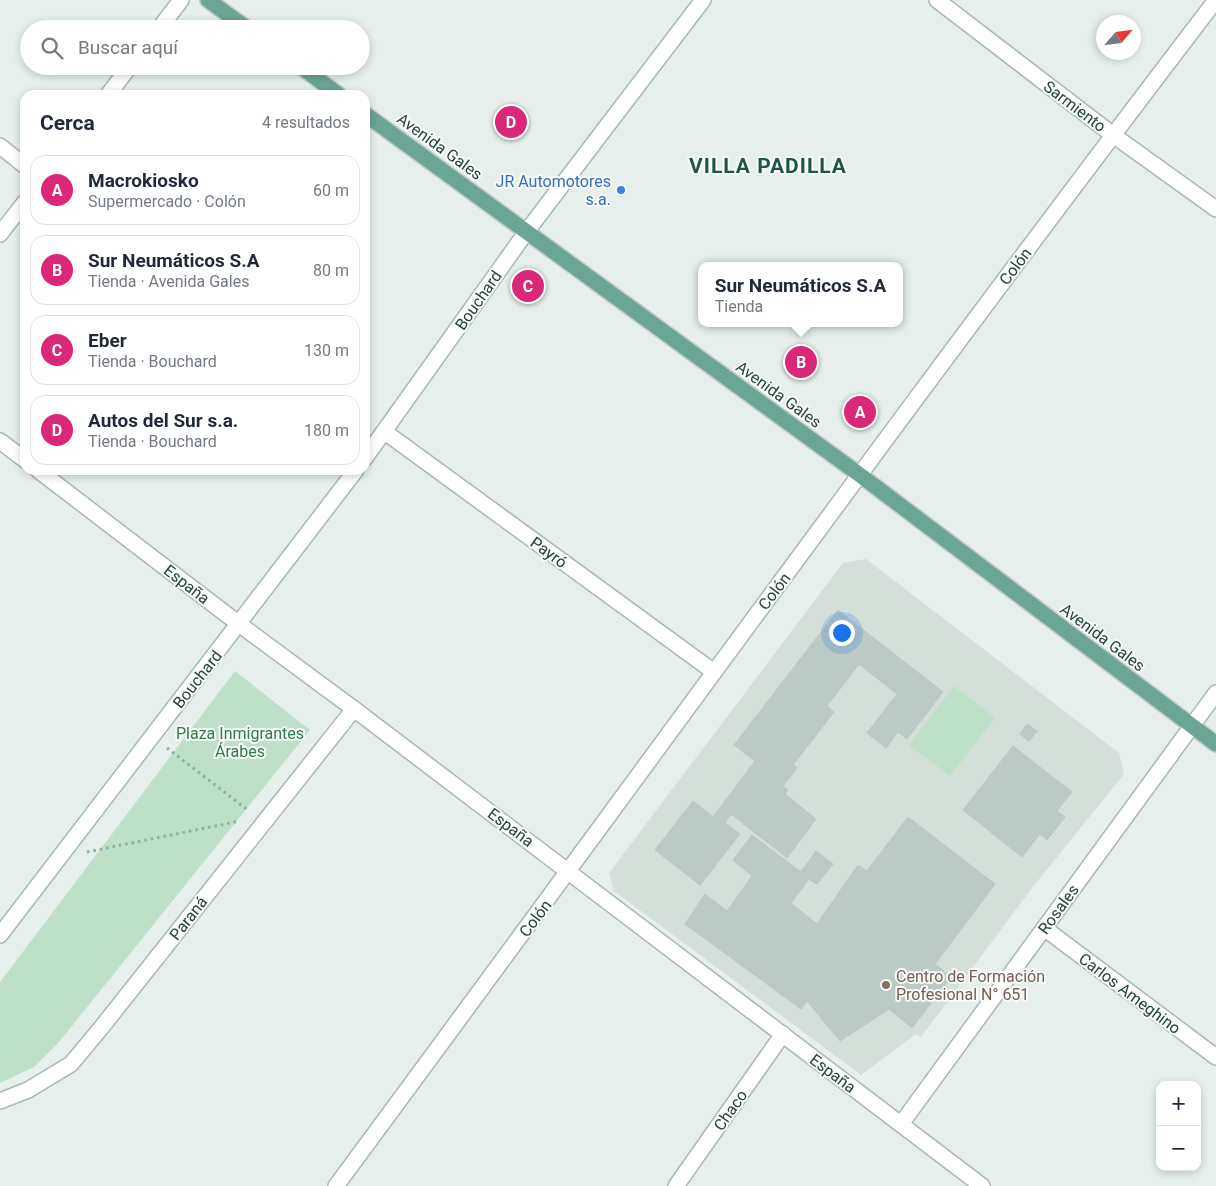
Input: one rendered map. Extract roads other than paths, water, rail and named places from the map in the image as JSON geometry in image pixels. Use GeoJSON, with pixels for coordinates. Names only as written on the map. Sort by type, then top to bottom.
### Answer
{"type":"FeatureCollection","features":[{"type":"Feature","properties":{"kind":"main road"},"geometry":{"type":"LineString","coordinates":[[208,0],[236,20]]}},
{"type":"Feature","properties":{"kind":"main road"},"geometry":{"type":"LineString","coordinates":[[312,75],[332,90]]}},
{"type":"Feature","properties":{"kind":"main road","name":"Avenida Gales"},"geometry":{"type":"LineString","coordinates":[[370,118],[860,475],[1216,744]]}},
{"type":"Feature","properties":{"kind":"street"},"geometry":{"type":"LineString","coordinates":[[166,20],[182,0]]}},
{"type":"Feature","properties":{"kind":"street","name":"Bouchard"},"geometry":{"type":"LineString","coordinates":[[370,452],[526,231],[703,0]]}},
{"type":"Feature","properties":{"kind":"street","name":"Sarmiento"},"geometry":{"type":"LineString","coordinates":[[936,0],[1113,135],[1216,209]]}},
{"type":"Feature","properties":{"kind":"street","name":"Colón"},"geometry":{"type":"LineString","coordinates":[[336,1186],[860,475],[1216,0]]}},
{"type":"Feature","properties":{"kind":"street"},"geometry":{"type":"LineString","coordinates":[[112,90],[123,75]]}},
{"type":"Feature","properties":{"kind":"street"},"geometry":{"type":"LineString","coordinates":[[0,146],[20,162]]}},
{"type":"Feature","properties":{"kind":"street"},"geometry":{"type":"LineString","coordinates":[[0,234],[20,208]]}},
{"type":"Feature","properties":{"kind":"street","name":"Payró"},"geometry":{"type":"LineString","coordinates":[[385,432],[714,672]]}},
{"type":"Feature","properties":{"kind":"street"},"geometry":{"type":"LineString","coordinates":[[0,440],[20,456]]}},
{"type":"Feature","properties":{"kind":"street","name":"España"},"geometry":{"type":"LineString","coordinates":[[45,475],[982,1186]]}},
{"type":"Feature","properties":{"kind":"street","name":"Bouchard"},"geometry":{"type":"LineString","coordinates":[[0,935],[352,475]]}},
{"type":"Feature","properties":{"kind":"street","name":"Rosales"},"geometry":{"type":"LineString","coordinates":[[900,1124],[1216,693]]}},
{"type":"Feature","properties":{"kind":"street","name":"Paraná"},"geometry":{"type":"LineString","coordinates":[[0,1101],[28,1090],[70,1064],[101,1028],[264,817],[354,709]]}},
{"type":"Feature","properties":{"kind":"street","name":"Carlos Ameghino"},"geometry":{"type":"LineString","coordinates":[[1044,928],[1216,1058]]}},
{"type":"Feature","properties":{"kind":"street","name":"Chaco"},"geometry":{"type":"LineString","coordinates":[[676,1186],[782,1034]]}},
{"type":"Feature","properties":{"kind":"place","name":"Autos del Sur s.a."},"geometry":{"type":"Point","coordinates":[511,122]}},
{"type":"Feature","properties":{"kind":"place","name":"JR Automotores s.a."},"geometry":{"type":"Point","coordinates":[621,190]}},
{"type":"Feature","properties":{"kind":"place","name":"Eber"},"geometry":{"type":"Point","coordinates":[528,286]}},
{"type":"Feature","properties":{"kind":"place","name":"Sur Neumáticos S.A"},"geometry":{"type":"Point","coordinates":[801,362]}},
{"type":"Feature","properties":{"kind":"place","name":"Macrokiosko"},"geometry":{"type":"Point","coordinates":[860,412]}},
{"type":"Feature","properties":{"kind":"place","name":"Centro de Formación Profesional N° 651"},"geometry":{"type":"Point","coordinates":[886,985]}},
{"type":"Feature","properties":{"kind":"district","name":"VILLA PADILLA"},"geometry":{"type":"Point","coordinates":[768,166]}},
{"type":"Feature","properties":{"kind":"park label","name":"Plaza Inmigrantes Árabes"},"geometry":{"type":"Point","coordinates":[240,742]}}]}
